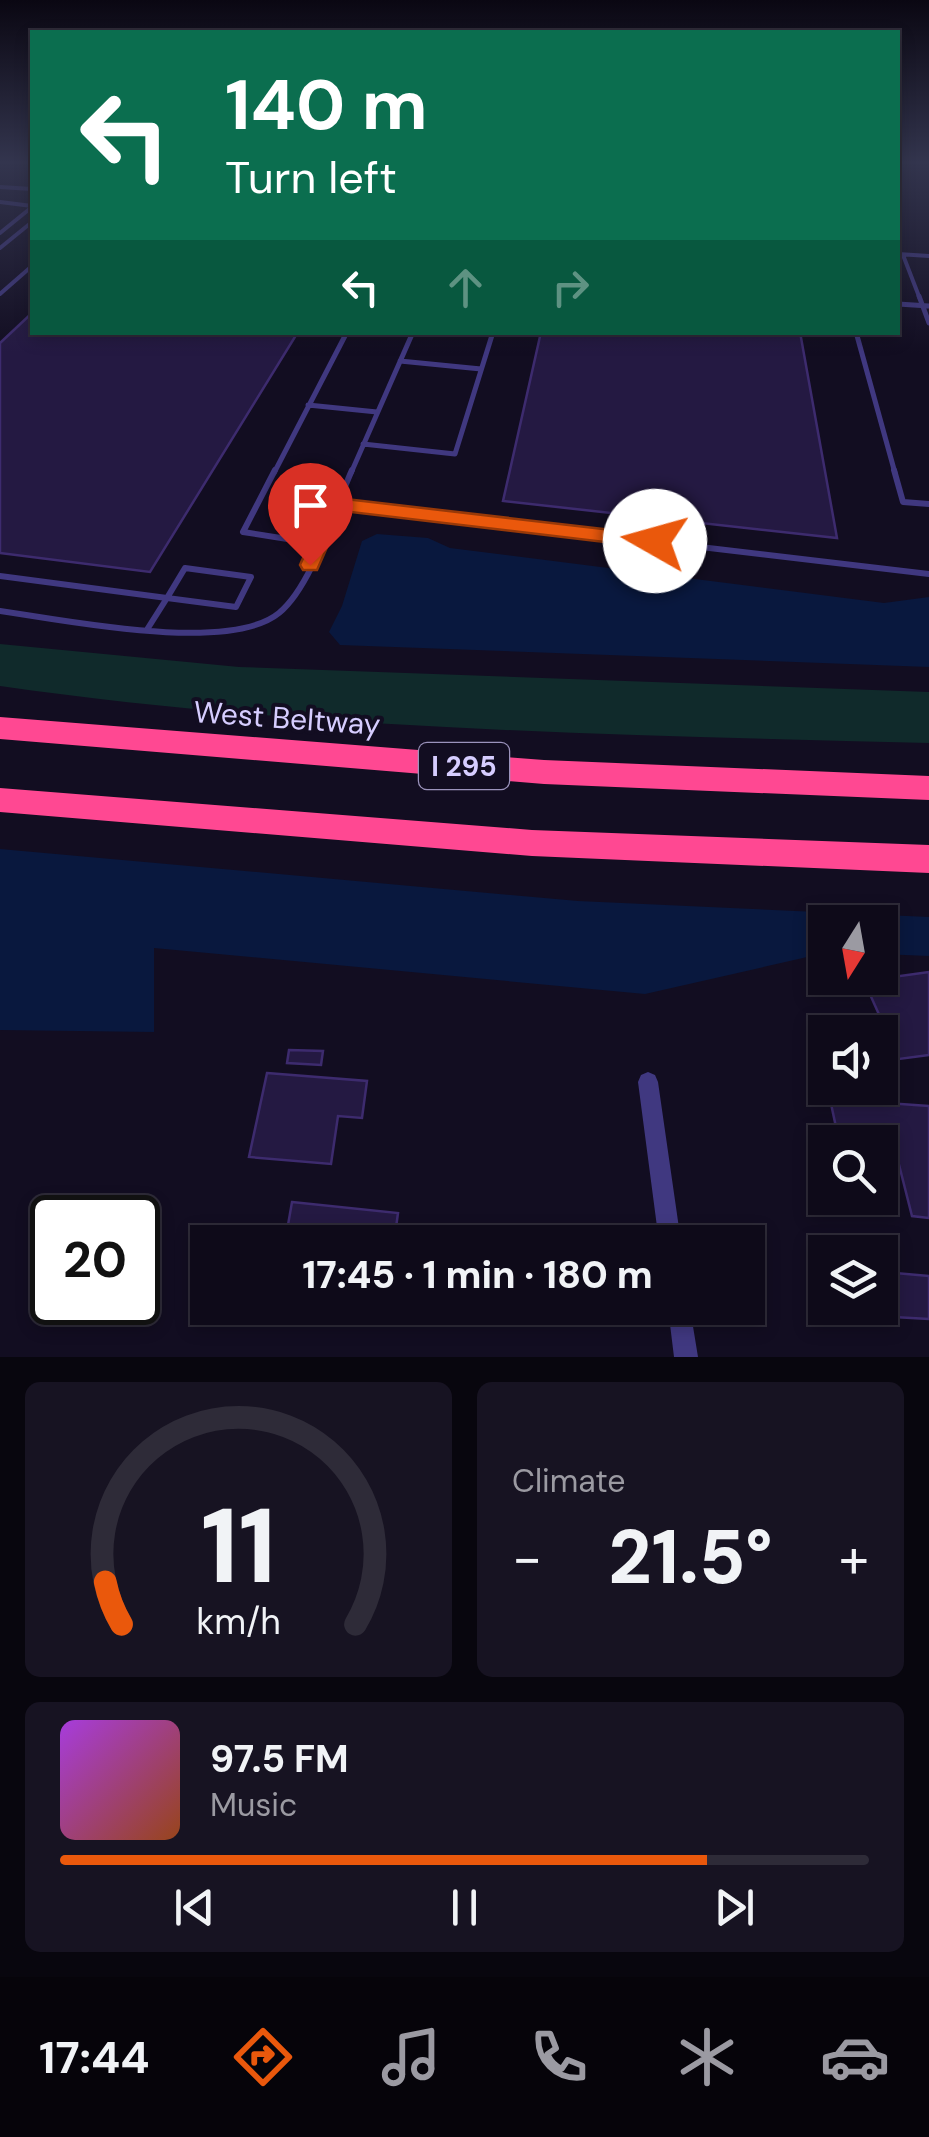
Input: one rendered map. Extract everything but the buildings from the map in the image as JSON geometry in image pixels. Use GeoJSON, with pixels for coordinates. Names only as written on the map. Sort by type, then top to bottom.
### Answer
{"type":"FeatureCollection","features":[{"type":"Feature","properties":{"kind":"highway","name":"West Beltway"},"geometry":{"type":"LineString","coordinates":[[0,728],[544,772],[929,788]]}},
{"type":"Feature","properties":{"kind":"highway"},"geometry":{"type":"LineString","coordinates":[[0,800],[532,843],[929,859]]}},
{"type":"Feature","properties":{"kind":"street"},"geometry":{"type":"LineString","coordinates":[[648,1082],[668,1225]]}},
{"type":"Feature","properties":{"kind":"street"},"geometry":{"type":"LineString","coordinates":[[681,1325],[686,1357]]}},
{"type":"Feature","properties":{"kind":"lane"},"geometry":{"type":"LineString","coordinates":[[0,248],[27,226]]}},
{"type":"Feature","properties":{"kind":"lane"},"geometry":{"type":"LineString","coordinates":[[21,231],[30,232]]}},
{"type":"Feature","properties":{"kind":"lane"},"geometry":{"type":"LineString","coordinates":[[900,254],[929,256]]}},
{"type":"Feature","properties":{"kind":"lane"},"geometry":{"type":"LineString","coordinates":[[900,254],[926,306],[929,323]]}},
{"type":"Feature","properties":{"kind":"lane"},"geometry":{"type":"LineString","coordinates":[[0,294],[30,268]]}},
{"type":"Feature","properties":{"kind":"lane"},"geometry":{"type":"LineString","coordinates":[[900,304],[926,306]]}},
{"type":"Feature","properties":{"kind":"lane"},"geometry":{"type":"LineString","coordinates":[[319,544],[253,537],[243,532],[345,335]]}},
{"type":"Feature","properties":{"kind":"lane"},"geometry":{"type":"LineString","coordinates":[[0,610],[205,633],[258,625],[277,615],[291,600],[319,544],[411,335]]}},
{"type":"Feature","properties":{"kind":"lane"},"geometry":{"type":"LineString","coordinates":[[363,444],[454,454],[492,335]]}},
{"type":"Feature","properties":{"kind":"lane"},"geometry":{"type":"LineString","coordinates":[[857,335],[903,502],[929,504]]}},
{"type":"Feature","properties":{"kind":"lane"},"geometry":{"type":"LineString","coordinates":[[400,362],[481,370]]}},
{"type":"Feature","properties":{"kind":"lane"},"geometry":{"type":"LineString","coordinates":[[308,405],[377,412]]}},
{"type":"Feature","properties":{"kind":"lane"},"geometry":{"type":"LineString","coordinates":[[337,504],[929,574]]}},
{"type":"Feature","properties":{"kind":"lane"},"geometry":{"type":"LineString","coordinates":[[0,576],[167,598],[236,607],[251,577],[185,568],[167,598],[148,628]]}},
{"type":"Feature","properties":{"kind":"green space"},"geometry":{"type":"Polygon","coordinates":[[[0,644],[239,667],[929,692],[929,743],[463,728],[115,701],[0,686],[0,644]]]}},
{"type":"Feature","properties":{"kind":"water"},"geometry":{"type":"Polygon","coordinates":[[[377,534],[428,538],[450,548],[884,603],[929,597],[929,667],[340,645],[329,632],[342,606],[362,541],[377,534]]]}},
{"type":"Feature","properties":{"kind":"water"},"geometry":{"type":"Polygon","coordinates":[[[0,849],[578,901],[808,911],[808,957],[645,994],[154,948],[154,1032],[0,1030],[0,849]]]}},
{"type":"Feature","properties":{"kind":"water"},"geometry":{"type":"Polygon","coordinates":[[[898,916],[929,917],[929,956],[898,955],[898,916]]]}},
{"type":"Feature","properties":{"kind":"route"},"geometry":{"type":"LineString","coordinates":[[310,565],[337,504],[655,541]]}}]}
